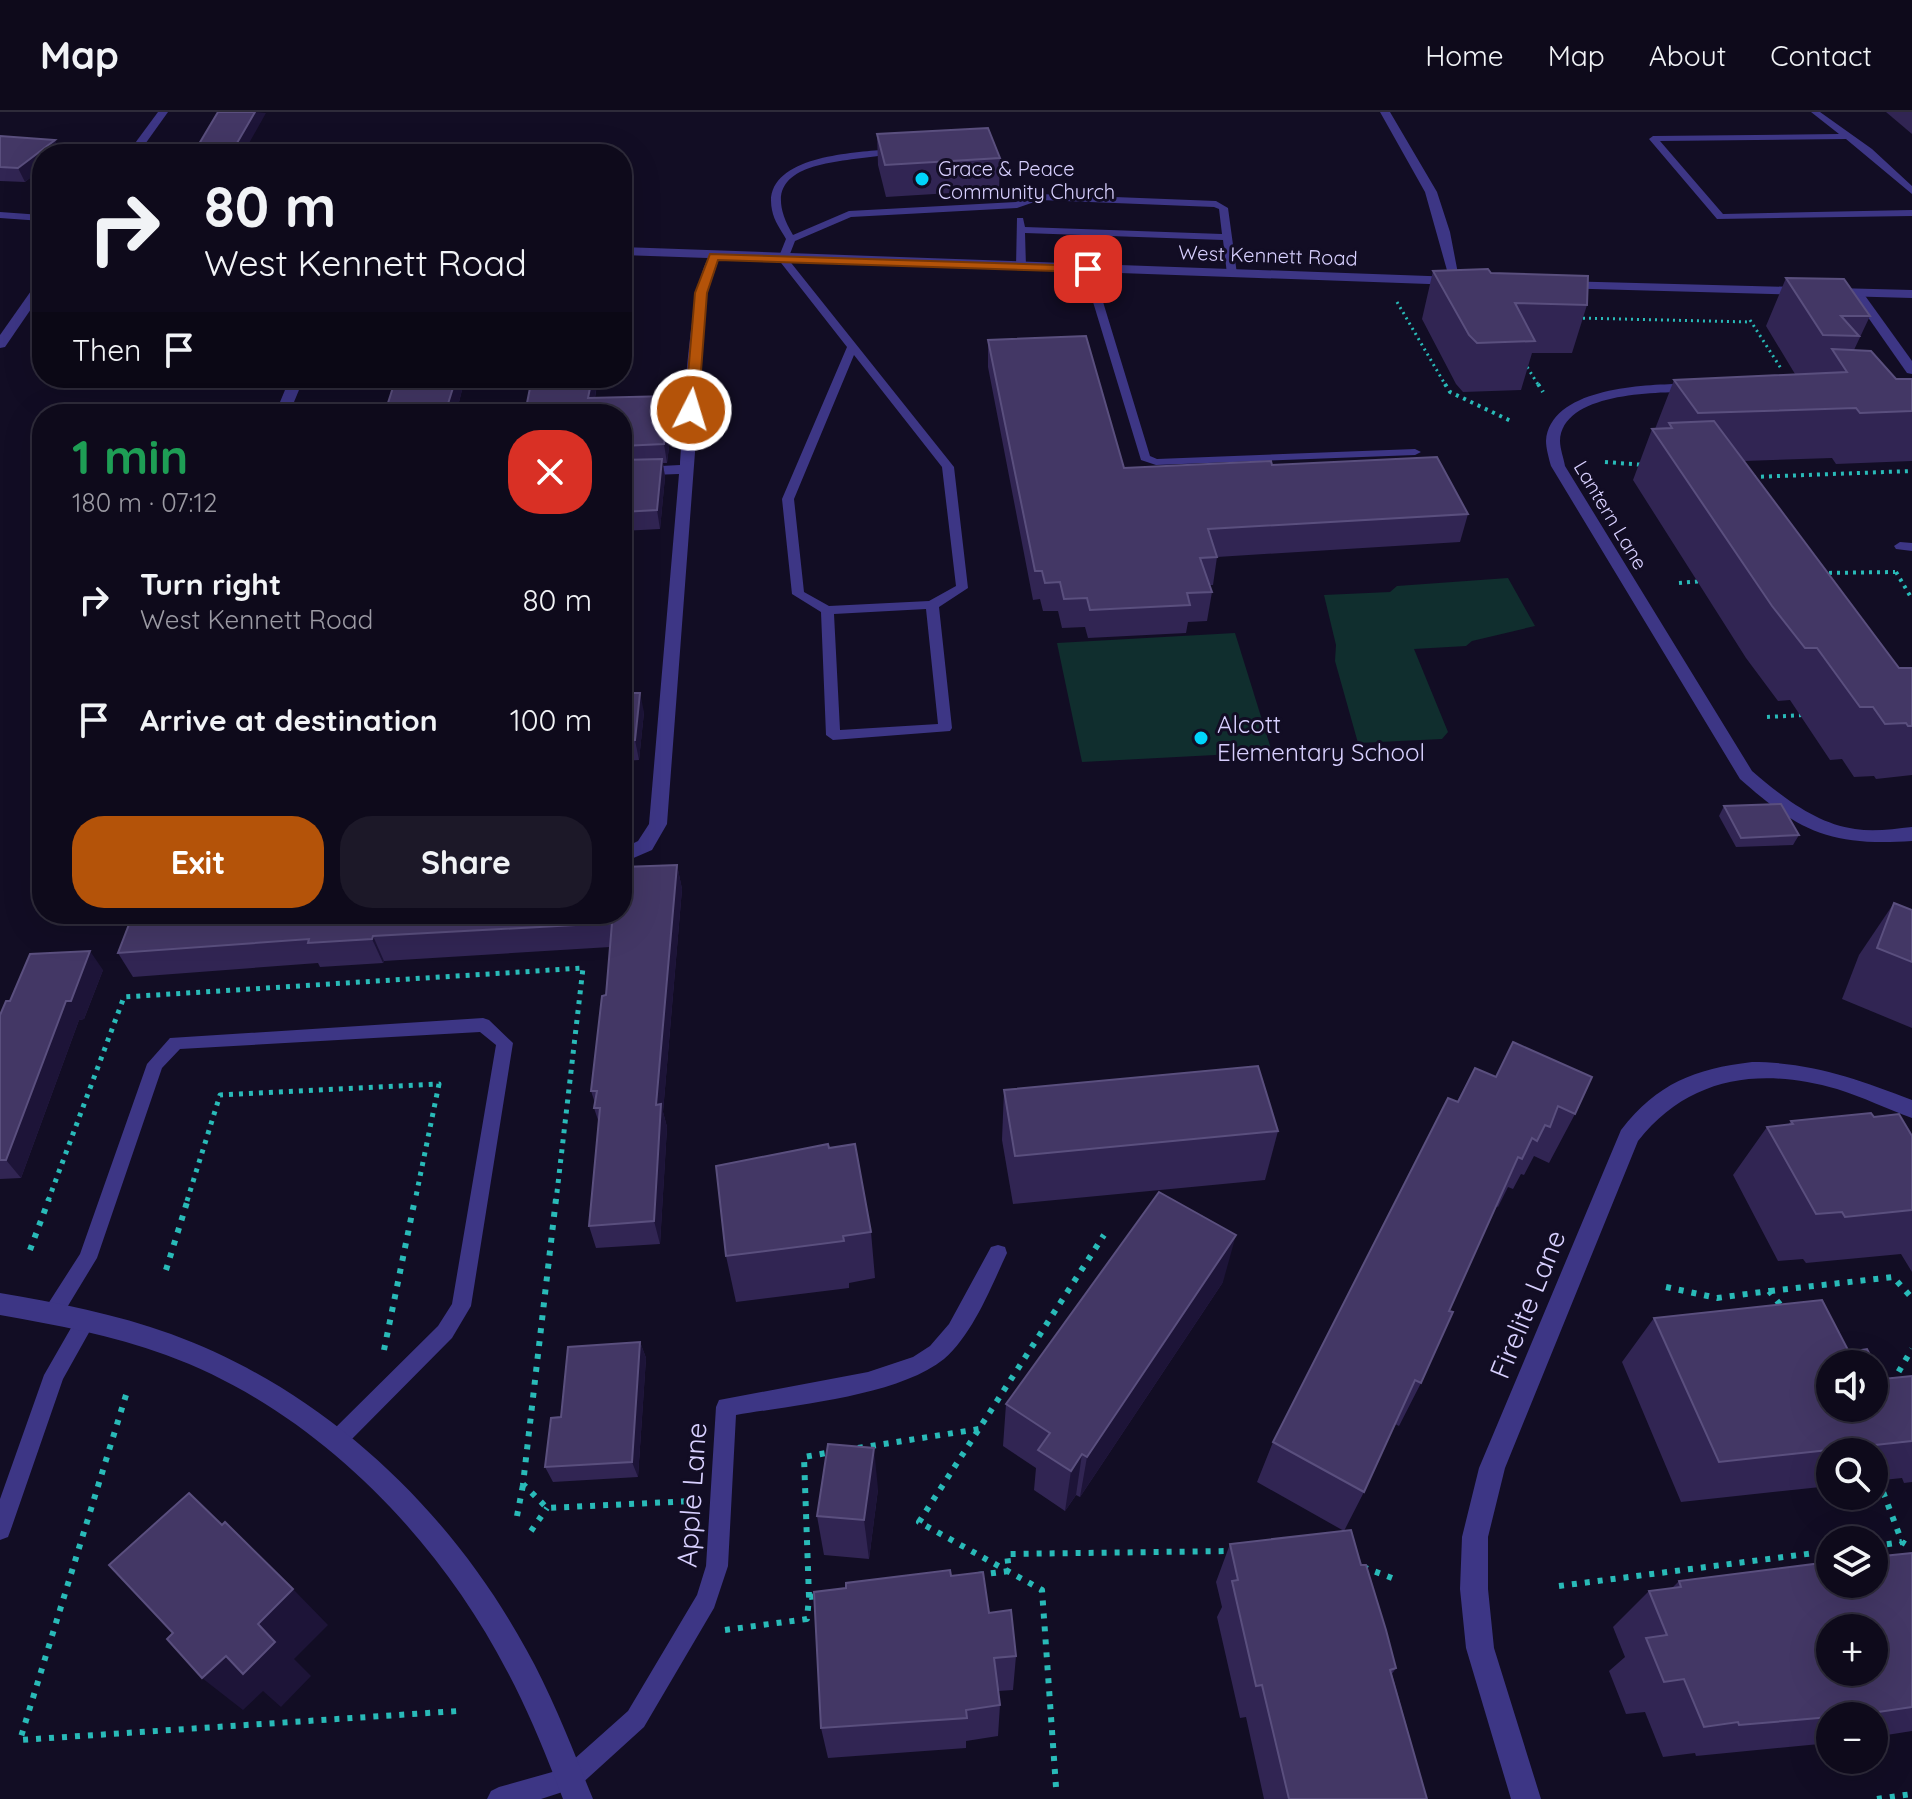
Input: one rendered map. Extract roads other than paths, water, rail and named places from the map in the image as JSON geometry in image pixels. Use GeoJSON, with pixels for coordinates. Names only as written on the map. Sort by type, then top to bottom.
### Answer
{"type":"FeatureCollection","features":[{"type":"Feature","properties":{"kind":"street"},"geometry":{"type":"LineString","coordinates":[[139,144],[163,112]]}},
{"type":"Feature","properties":{"kind":"street"},"geometry":{"type":"LineString","coordinates":[[1385,112],[1434,193],[1445,227],[1456,281]]}},
{"type":"Feature","properties":{"kind":"street"},"geometry":{"type":"LineString","coordinates":[[0,215],[32,217]]}},
{"type":"Feature","properties":{"kind":"street","name":"West Kennett Road"},"geometry":{"type":"LineString","coordinates":[[632,252],[1472,282]]}},
{"type":"Feature","properties":{"kind":"street"},"geometry":{"type":"LineString","coordinates":[[632,852],[643,847],[654,835],[658,824],[701,293],[714,256]]}},
{"type":"Feature","properties":{"kind":"street"},"geometry":{"type":"LineString","coordinates":[[1548,284],[1912,294]]}},
{"type":"Feature","properties":{"kind":"street"},"geometry":{"type":"LineString","coordinates":[[1857,293],[1912,370]]}},
{"type":"Feature","properties":{"kind":"street"},"geometry":{"type":"LineString","coordinates":[[0,344],[32,298]]}},
{"type":"Feature","properties":{"kind":"street","name":"Lantern Lane"},"geometry":{"type":"LineString","coordinates":[[1711,389],[1630,390],[1582,404],[1567,415],[1557,428],[1553,444],[1558,466],[1746,775],[1768,794],[1839,833],[1865,836],[1912,834]]}},
{"type":"Feature","properties":{"kind":"street"},"geometry":{"type":"LineString","coordinates":[[632,472],[687,469]]}},
{"type":"Feature","properties":{"kind":"street","name":"Firelite Lane"},"geometry":{"type":"LineString","coordinates":[[1526,1799],[1480,1648],[1474,1589],[1475,1537],[1492,1468],[1629,1136],[1645,1113],[1663,1098],[1705,1077],[1736,1071],[1770,1070],[1826,1078],[1912,1109]]}},
{"type":"Feature","properties":{"kind":"street"},"geometry":{"type":"LineString","coordinates":[[0,1304],[86,1320],[167,1345],[237,1375],[280,1399],[337,1440],[406,1503],[451,1556],[490,1613],[526,1676],[574,1789]]}},
{"type":"Feature","properties":{"kind":"lane"},"geometry":{"type":"LineString","coordinates":[[1815,112],[1869,151],[1912,191]]}},
{"type":"Feature","properties":{"kind":"lane"},"geometry":{"type":"LineString","coordinates":[[1849,136],[1653,139],[1720,217],[1912,213]]}},
{"type":"Feature","properties":{"kind":"lane"},"geometry":{"type":"LineString","coordinates":[[791,239],[776,213],[775,200],[778,187],[787,178],[804,166],[821,160],[881,153]]}},
{"type":"Feature","properties":{"kind":"lane"},"geometry":{"type":"LineString","coordinates":[[853,345],[788,499],[798,594],[827,610],[932,605],[962,588],[948,467],[853,345],[783,259],[791,239],[849,214],[1017,205],[1039,197],[1216,204],[1223,208],[1232,274]]}},
{"type":"Feature","properties":{"kind":"lane"},"geometry":{"type":"LineString","coordinates":[[1017,205],[1021,267]]}},
{"type":"Feature","properties":{"kind":"lane"},"geometry":{"type":"LineString","coordinates":[[1020,230],[1228,237]]}},
{"type":"Feature","properties":{"kind":"lane"},"geometry":{"type":"LineString","coordinates":[[1088,269],[1145,458],[1156,462],[1415,452]]}},
{"type":"Feature","properties":{"kind":"lane"},"geometry":{"type":"LineString","coordinates":[[827,610],[833,735],[945,728],[932,605]]}},
{"type":"Feature","properties":{"kind":"lane"},"geometry":{"type":"LineString","coordinates":[[53,1313],[88,1258],[155,1064],[176,1043],[483,1025],[505,1043],[461,1306],[445,1332],[337,1440]]}},
{"type":"Feature","properties":{"kind":"lane","name":"Apple Lane"},"geometry":{"type":"LineString","coordinates":[[574,1789],[636,1719],[706,1600],[715,1574],[726,1407],[885,1377],[922,1363],[950,1338],[998,1253]]}},
{"type":"Feature","properties":{"kind":"lane"},"geometry":{"type":"LineString","coordinates":[[0,1529],[54,1375],[86,1320]]}},
{"type":"Feature","properties":{"kind":"lane"},"geometry":{"type":"LineString","coordinates":[[499,1799],[574,1789]]}},
{"type":"Feature","properties":{"kind":"place","name":"Grace & Peace Community Church"},"geometry":{"type":"Point","coordinates":[922,179]}},
{"type":"Feature","properties":{"kind":"place","name":"Alcott Elementary School"},"geometry":{"type":"Point","coordinates":[1201,738]}}]}
